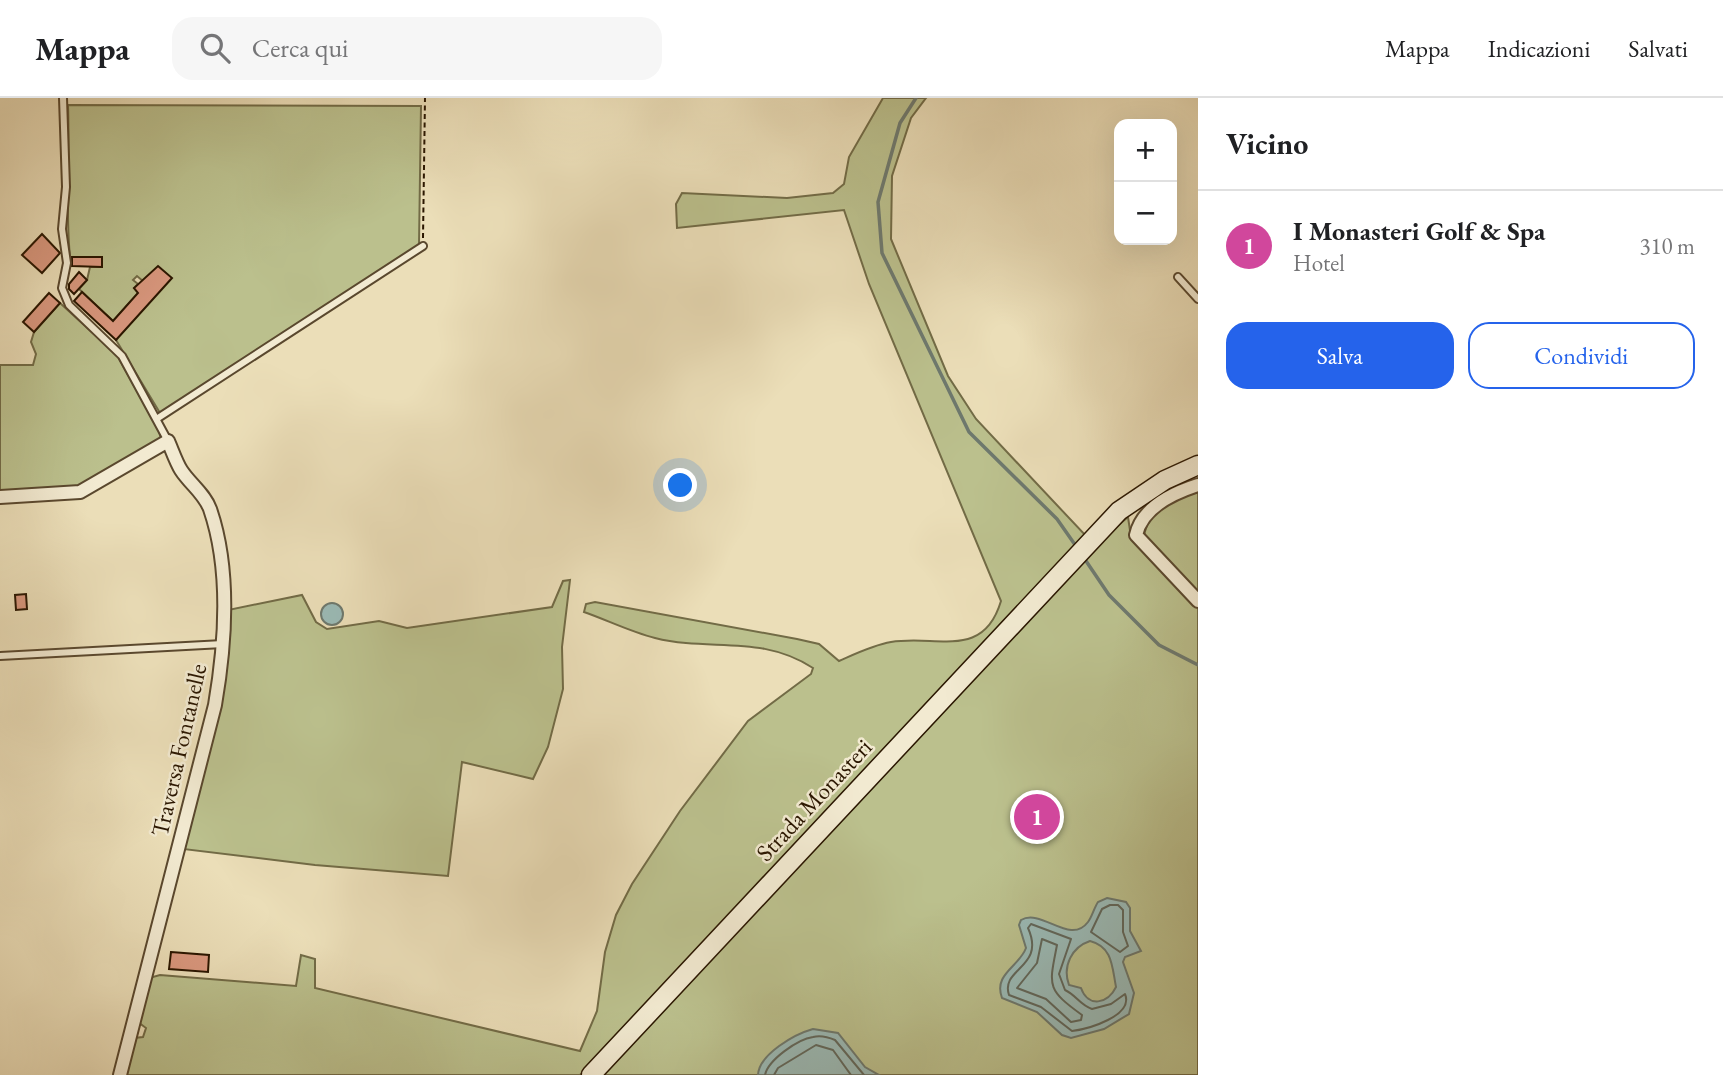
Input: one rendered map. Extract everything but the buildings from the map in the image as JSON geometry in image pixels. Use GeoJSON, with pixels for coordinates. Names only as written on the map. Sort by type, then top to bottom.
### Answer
{"type":"FeatureCollection","features":[{"type":"Feature","properties":{"kind":"main road","name":"Strada Monasteri"},"geometry":{"type":"LineString","coordinates":[[591,1075],[1098,534],[1142,494],[1198,466]]}},
{"type":"Feature","properties":{"kind":"street"},"geometry":{"type":"LineString","coordinates":[[0,498],[80,492],[168,441]]}},
{"type":"Feature","properties":{"kind":"street","name":"Traversa Fontanelle"},"geometry":{"type":"LineString","coordinates":[[120,1075],[215,705],[223,644],[224,568],[209,508],[200,492],[181,471],[168,441]]}},
{"type":"Feature","properties":{"kind":"street"},"geometry":{"type":"LineString","coordinates":[[1198,485],[1171,496],[1144,515],[1136,535],[1198,601]]}},
{"type":"Feature","properties":{"kind":"lane"},"geometry":{"type":"LineString","coordinates":[[63,98],[66,187],[62,229],[67,263],[62,288],[64,296],[69,305],[122,356],[158,418],[168,441]]}},
{"type":"Feature","properties":{"kind":"lane"},"geometry":{"type":"LineString","coordinates":[[158,418],[423,246]]}},
{"type":"Feature","properties":{"kind":"lane"},"geometry":{"type":"LineString","coordinates":[[1178,277],[1198,299]]}},
{"type":"Feature","properties":{"kind":"lane"},"geometry":{"type":"LineString","coordinates":[[0,656],[223,644]]}},
{"type":"Feature","properties":{"kind":"path"},"geometry":{"type":"LineString","coordinates":[[423,246],[425,98]]}},
{"type":"Feature","properties":{"kind":"green space"},"geometry":{"type":"Polygon","coordinates":[[[883,98],[926,98],[911,118],[892,176],[891,239],[948,376],[976,419],[1086,536],[1108,534],[1128,517],[1131,537],[1198,608],[1198,1075],[603,1075],[635,1017],[580,1075],[124,1075],[134,1038],[143,1037],[146,1028],[138,1022],[149,978],[160,975],[296,986],[301,955],[315,959],[315,988],[580,1051],[597,1011],[605,952],[616,915],[632,884],[680,811],[748,721],[811,674],[813,668],[794,658],[755,647],[696,644],[655,638],[584,612],[586,604],[595,602],[797,639],[819,644],[839,661],[871,647],[891,642],[956,641],[970,638],[983,632],[993,620],[1001,601],[869,284],[844,210],[677,228],[676,204],[682,193],[787,198],[833,193],[844,184],[849,157],[883,98]]]}},
{"type":"Feature","properties":{"kind":"green space"},"geometry":{"type":"Polygon","coordinates":[[[68,105],[421,106],[419,245],[160,413],[116,340],[144,282],[137,276],[133,280],[138,284],[134,288],[138,293],[113,321],[79,289],[87,280],[90,267],[102,267],[102,257],[70,257],[68,105]]]}},
{"type":"Feature","properties":{"kind":"green space"},"geometry":{"type":"Polygon","coordinates":[[[60,303],[117,355],[161,439],[86,486],[0,493],[0,365],[33,365],[36,354],[31,342],[34,332],[60,303]]]}},
{"type":"Feature","properties":{"kind":"green space"},"geometry":{"type":"Polygon","coordinates":[[[1198,490],[1198,595],[1144,536],[1151,519],[1164,506],[1198,490]]]}},
{"type":"Feature","properties":{"kind":"green space"},"geometry":{"type":"Polygon","coordinates":[[[570,580],[562,647],[563,689],[548,747],[533,779],[462,762],[448,876],[315,865],[183,849],[228,610],[302,595],[316,622],[327,629],[379,621],[407,628],[552,607],[563,581],[570,580]]]}},
{"type":"Feature","properties":{"kind":"water"},"geometry":{"type":"Polygon","coordinates":[[[328,603],[336,603],[343,610],[343,618],[336,625],[328,625],[321,618],[321,610],[328,603]]]}},
{"type":"Feature","properties":{"kind":"water"},"geometry":{"type":"Polygon","coordinates":[[[1107,898],[1126,902],[1130,908],[1130,931],[1141,951],[1125,957],[1123,962],[1134,993],[1129,1014],[1104,1029],[1071,1038],[1062,1035],[1037,1012],[1002,998],[1001,983],[1026,948],[1019,925],[1021,920],[1038,919],[1073,930],[1081,928],[1089,920],[1098,902],[1107,898]],[[1090,941],[1078,948],[1070,958],[1067,971],[1069,985],[1081,988],[1088,999],[1093,1001],[1108,997],[1116,987],[1110,959],[1098,944],[1090,941]]]}},
{"type":"Feature","properties":{"kind":"water"},"geometry":{"type":"Polygon","coordinates":[[[813,1029],[838,1033],[865,1067],[879,1075],[758,1075],[764,1060],[779,1046],[813,1029]]]}},
{"type":"Feature","properties":{"kind":"waterway"},"geometry":{"type":"LineString","coordinates":[[916,98],[900,123],[878,202],[882,253],[969,432],[1057,519],[1078,549]]}},
{"type":"Feature","properties":{"kind":"waterway"},"geometry":{"type":"LineString","coordinates":[[1084,558],[1109,595],[1159,645],[1198,665]]}},
{"type":"Feature","properties":{"kind":"place","name":"I Monasteri Golf & Spa"},"geometry":{"type":"Point","coordinates":[1037,817]}}]}
